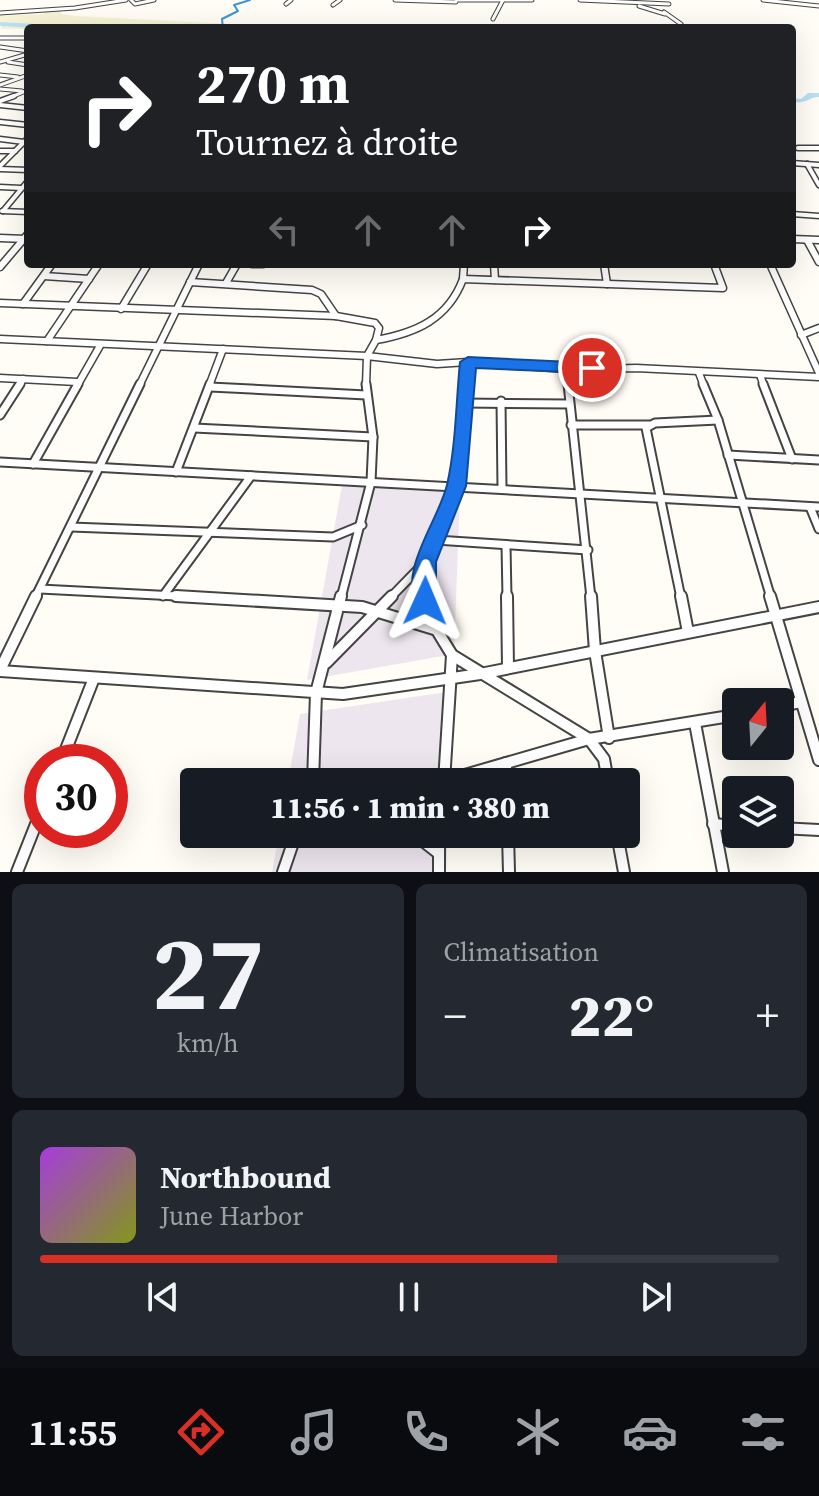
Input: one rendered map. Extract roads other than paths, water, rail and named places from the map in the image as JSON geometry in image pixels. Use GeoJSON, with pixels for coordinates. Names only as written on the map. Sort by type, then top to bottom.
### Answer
{"type":"FeatureCollection","features":[{"type":"Feature","properties":{"kind":"street"},"geometry":{"type":"LineString","coordinates":[[31,10],[42,0]]}},
{"type":"Feature","properties":{"kind":"street"},"geometry":{"type":"LineString","coordinates":[[0,13],[154,0]]}},
{"type":"Feature","properties":{"kind":"street"},"geometry":{"type":"LineString","coordinates":[[333,5],[340,0]]}},
{"type":"Feature","properties":{"kind":"street"},"geometry":{"type":"LineString","coordinates":[[395,0],[431,3],[532,0]]}},
{"type":"Feature","properties":{"kind":"street"},"geometry":{"type":"LineString","coordinates":[[580,0],[669,2],[665,14]]}},
{"type":"Feature","properties":{"kind":"street"},"geometry":{"type":"LineString","coordinates":[[763,0],[819,6]]}},
{"type":"Feature","properties":{"kind":"street"},"geometry":{"type":"LineString","coordinates":[[102,2],[120,1]]}},
{"type":"Feature","properties":{"kind":"street"},"geometry":{"type":"LineString","coordinates":[[493,19],[503,1]]}},
{"type":"Feature","properties":{"kind":"street"},"geometry":{"type":"LineString","coordinates":[[621,2],[665,14],[681,24]]}},
{"type":"Feature","properties":{"kind":"street"},"geometry":{"type":"LineString","coordinates":[[0,38],[24,38]]}},
{"type":"Feature","properties":{"kind":"street"},"geometry":{"type":"LineString","coordinates":[[0,47],[24,51]]}},
{"type":"Feature","properties":{"kind":"street"},"geometry":{"type":"LineString","coordinates":[[1,62],[24,53]]}},
{"type":"Feature","properties":{"kind":"street"},"geometry":{"type":"LineString","coordinates":[[1,62],[24,65]]}},
{"type":"Feature","properties":{"kind":"street"},"geometry":{"type":"LineString","coordinates":[[0,75],[20,77]]}},
{"type":"Feature","properties":{"kind":"street"},"geometry":{"type":"LineString","coordinates":[[0,87],[24,76]]}},
{"type":"Feature","properties":{"kind":"street"},"geometry":{"type":"LineString","coordinates":[[0,87],[24,91]]}},
{"type":"Feature","properties":{"kind":"street"},"geometry":{"type":"LineString","coordinates":[[0,103],[24,92]]}},
{"type":"Feature","properties":{"kind":"street"},"geometry":{"type":"LineString","coordinates":[[0,103],[24,107]]}},
{"type":"Feature","properties":{"kind":"street"},"geometry":{"type":"LineString","coordinates":[[0,122],[24,125]]}},
{"type":"Feature","properties":{"kind":"street"},"geometry":{"type":"LineString","coordinates":[[0,139],[24,140]]}},
{"type":"Feature","properties":{"kind":"street"},"geometry":{"type":"LineString","coordinates":[[0,168],[24,142]]}},
{"type":"Feature","properties":{"kind":"street"},"geometry":{"type":"LineString","coordinates":[[798,148],[819,148]]}},
{"type":"Feature","properties":{"kind":"street"},"geometry":{"type":"LineString","coordinates":[[0,151],[15,151]]}},
{"type":"Feature","properties":{"kind":"street"},"geometry":{"type":"LineString","coordinates":[[796,163],[819,165]]}},
{"type":"Feature","properties":{"kind":"street"},"geometry":{"type":"LineString","coordinates":[[807,164],[819,184]]}},
{"type":"Feature","properties":{"kind":"street"},"geometry":{"type":"LineString","coordinates":[[0,168],[24,170]]}},
{"type":"Feature","properties":{"kind":"street"},"geometry":{"type":"LineString","coordinates":[[1,211],[24,185]]}},
{"type":"Feature","properties":{"kind":"street"},"geometry":{"type":"LineString","coordinates":[[0,187],[21,188]]}},
{"type":"Feature","properties":{"kind":"street"},"geometry":{"type":"LineString","coordinates":[[1,211],[24,212]]}},
{"type":"Feature","properties":{"kind":"street"},"geometry":{"type":"LineString","coordinates":[[796,212],[819,216]]}},
{"type":"Feature","properties":{"kind":"street"},"geometry":{"type":"LineString","coordinates":[[0,238],[24,237]]}},
{"type":"Feature","properties":{"kind":"street"},"geometry":{"type":"LineString","coordinates":[[796,239],[819,240]]}},
{"type":"Feature","properties":{"kind":"street"},"geometry":{"type":"LineString","coordinates":[[0,267],[24,240]]}},
{"type":"Feature","properties":{"kind":"street"},"geometry":{"type":"LineString","coordinates":[[807,240],[819,262]]}},
{"type":"Feature","properties":{"kind":"street"},"geometry":{"type":"LineString","coordinates":[[23,304],[49,268]]}},
{"type":"Feature","properties":{"kind":"street"},"geometry":{"type":"LineString","coordinates":[[47,341],[96,268]]}},
{"type":"Feature","properties":{"kind":"street"},"geometry":{"type":"LineString","coordinates":[[121,309],[146,268]]}},
{"type":"Feature","properties":{"kind":"street"},"geometry":{"type":"LineString","coordinates":[[197,268],[0,671],[343,694],[480,674],[819,607]]}},
{"type":"Feature","properties":{"kind":"street"},"geometry":{"type":"LineString","coordinates":[[226,283],[235,268]]}},
{"type":"Feature","properties":{"kind":"street"},"geometry":{"type":"LineString","coordinates":[[376,340],[429,325],[456,297],[464,268]]}},
{"type":"Feature","properties":{"kind":"street"},"geometry":{"type":"LineString","coordinates":[[494,268],[495,280]]}},
{"type":"Feature","properties":{"kind":"street"},"geometry":{"type":"LineString","coordinates":[[605,268],[607,284]]}},
{"type":"Feature","properties":{"kind":"street"},"geometry":{"type":"LineString","coordinates":[[463,279],[723,288],[716,268]]}},
{"type":"Feature","properties":{"kind":"street"},"geometry":{"type":"LineString","coordinates":[[0,339],[367,356],[437,364],[468,362],[566,369],[636,368],[699,373],[819,375],[772,268]]}},
{"type":"Feature","properties":{"kind":"street"},"geometry":{"type":"LineString","coordinates":[[44,276],[89,279]]}},
{"type":"Feature","properties":{"kind":"street"},"geometry":{"type":"LineString","coordinates":[[190,282],[312,290],[321,294],[336,316]]}},
{"type":"Feature","properties":{"kind":"street"},"geometry":{"type":"LineString","coordinates":[[0,303],[336,316],[375,323],[379,328],[367,356],[366,395],[373,437],[371,482],[316,693],[314,768]]}},
{"type":"Feature","properties":{"kind":"street"},"geometry":{"type":"LineString","coordinates":[[801,335],[819,328]]}},
{"type":"Feature","properties":{"kind":"street"},"geometry":{"type":"LineString","coordinates":[[33,464],[101,344]]}},
{"type":"Feature","properties":{"kind":"street"},"geometry":{"type":"LineString","coordinates":[[176,472],[223,349]]}},
{"type":"Feature","properties":{"kind":"street"},"geometry":{"type":"LineString","coordinates":[[324,664],[379,612],[425,562],[436,540],[456,486],[468,362]]}},
{"type":"Feature","properties":{"kind":"street"},"geometry":{"type":"LineString","coordinates":[[566,369],[588,550],[595,651],[609,738]]}},
{"type":"Feature","properties":{"kind":"street"},"geometry":{"type":"LineString","coordinates":[[699,373],[718,420],[774,615],[816,739],[819,760]]}},
{"type":"Feature","properties":{"kind":"street"},"geometry":{"type":"LineString","coordinates":[[760,375],[792,459]]}},
{"type":"Feature","properties":{"kind":"street"},"geometry":{"type":"LineString","coordinates":[[0,378],[77,382]]}},
{"type":"Feature","properties":{"kind":"street"},"geometry":{"type":"LineString","coordinates":[[0,415],[23,379]]}},
{"type":"Feature","properties":{"kind":"street"},"geometry":{"type":"LineString","coordinates":[[210,387],[366,395]]}},
{"type":"Feature","properties":{"kind":"street"},"geometry":{"type":"LineString","coordinates":[[501,401],[502,489]]}},
{"type":"Feature","properties":{"kind":"street"},"geometry":{"type":"LineString","coordinates":[[463,403],[569,404]]}},
{"type":"Feature","properties":{"kind":"street"},"geometry":{"type":"LineString","coordinates":[[571,425],[649,425],[718,420]]}},
{"type":"Feature","properties":{"kind":"street"},"geometry":{"type":"LineString","coordinates":[[649,425],[646,428],[659,499],[688,632]]}},
{"type":"Feature","properties":{"kind":"street"},"geometry":{"type":"LineString","coordinates":[[194,428],[373,437]]}},
{"type":"Feature","properties":{"kind":"street"},"geometry":{"type":"LineString","coordinates":[[728,455],[819,460]]}},
{"type":"Feature","properties":{"kind":"street"},"geometry":{"type":"LineString","coordinates":[[0,462],[815,507],[819,529]]}},
{"type":"Feature","properties":{"kind":"street"},"geometry":{"type":"LineString","coordinates":[[163,596],[251,476]]}},
{"type":"Feature","properties":{"kind":"street"},"geometry":{"type":"LineString","coordinates":[[71,527],[333,537],[362,525]]}},
{"type":"Feature","properties":{"kind":"street"},"geometry":{"type":"LineString","coordinates":[[436,540],[588,550]]}},
{"type":"Feature","properties":{"kind":"street"},"geometry":{"type":"LineString","coordinates":[[506,545],[508,668]]}},
{"type":"Feature","properties":{"kind":"street"},"geometry":{"type":"LineString","coordinates":[[425,562],[425,601],[435,629],[452,655],[589,739],[604,759],[606,768]]}},
{"type":"Feature","properties":{"kind":"street"},"geometry":{"type":"LineString","coordinates":[[40,589],[338,604],[379,612],[435,629]]}},
{"type":"Feature","properties":{"kind":"street"},"geometry":{"type":"LineString","coordinates":[[445,768],[452,655]]}},
{"type":"Feature","properties":{"kind":"street"},"geometry":{"type":"LineString","coordinates":[[68,744],[94,678]]}},
{"type":"Feature","properties":{"kind":"street"},"geometry":{"type":"LineString","coordinates":[[794,703],[801,702]]}},
{"type":"Feature","properties":{"kind":"street"},"geometry":{"type":"LineString","coordinates":[[489,768],[589,739],[722,718]]}},
{"type":"Feature","properties":{"kind":"street"},"geometry":{"type":"LineString","coordinates":[[695,723],[723,872]]}},
{"type":"Feature","properties":{"kind":"street"},"geometry":{"type":"LineString","coordinates":[[506,763],[506,768]]}},
{"type":"Feature","properties":{"kind":"street"},"geometry":{"type":"LineString","coordinates":[[713,824],[722,825]]}},
{"type":"Feature","properties":{"kind":"street"},"geometry":{"type":"LineString","coordinates":[[794,829],[819,830]]}},
{"type":"Feature","properties":{"kind":"street"},"geometry":{"type":"LineString","coordinates":[[17,872],[27,848]]}},
{"type":"Feature","properties":{"kind":"street"},"geometry":{"type":"LineString","coordinates":[[283,872],[291,848]]}},
{"type":"Feature","properties":{"kind":"street"},"geometry":{"type":"LineString","coordinates":[[432,848],[437,852]]}},
{"type":"Feature","properties":{"kind":"street"},"geometry":{"type":"LineString","coordinates":[[437,848],[439,872]]}},
{"type":"Feature","properties":{"kind":"street"},"geometry":{"type":"LineString","coordinates":[[508,848],[509,872]]}},
{"type":"Feature","properties":{"kind":"street"},"geometry":{"type":"LineString","coordinates":[[620,848],[624,872]]}},
{"type":"Feature","properties":{"kind":"waterway"},"geometry":{"type":"LineString","coordinates":[[223,24],[222,19],[238,11],[234,5],[250,0]]}},
{"type":"Feature","properties":{"kind":"waterway"},"geometry":{"type":"LineString","coordinates":[[0,24],[24,25]]}},
{"type":"Feature","properties":{"kind":"waterway"},"geometry":{"type":"LineString","coordinates":[[796,100],[819,95]]}}]}
